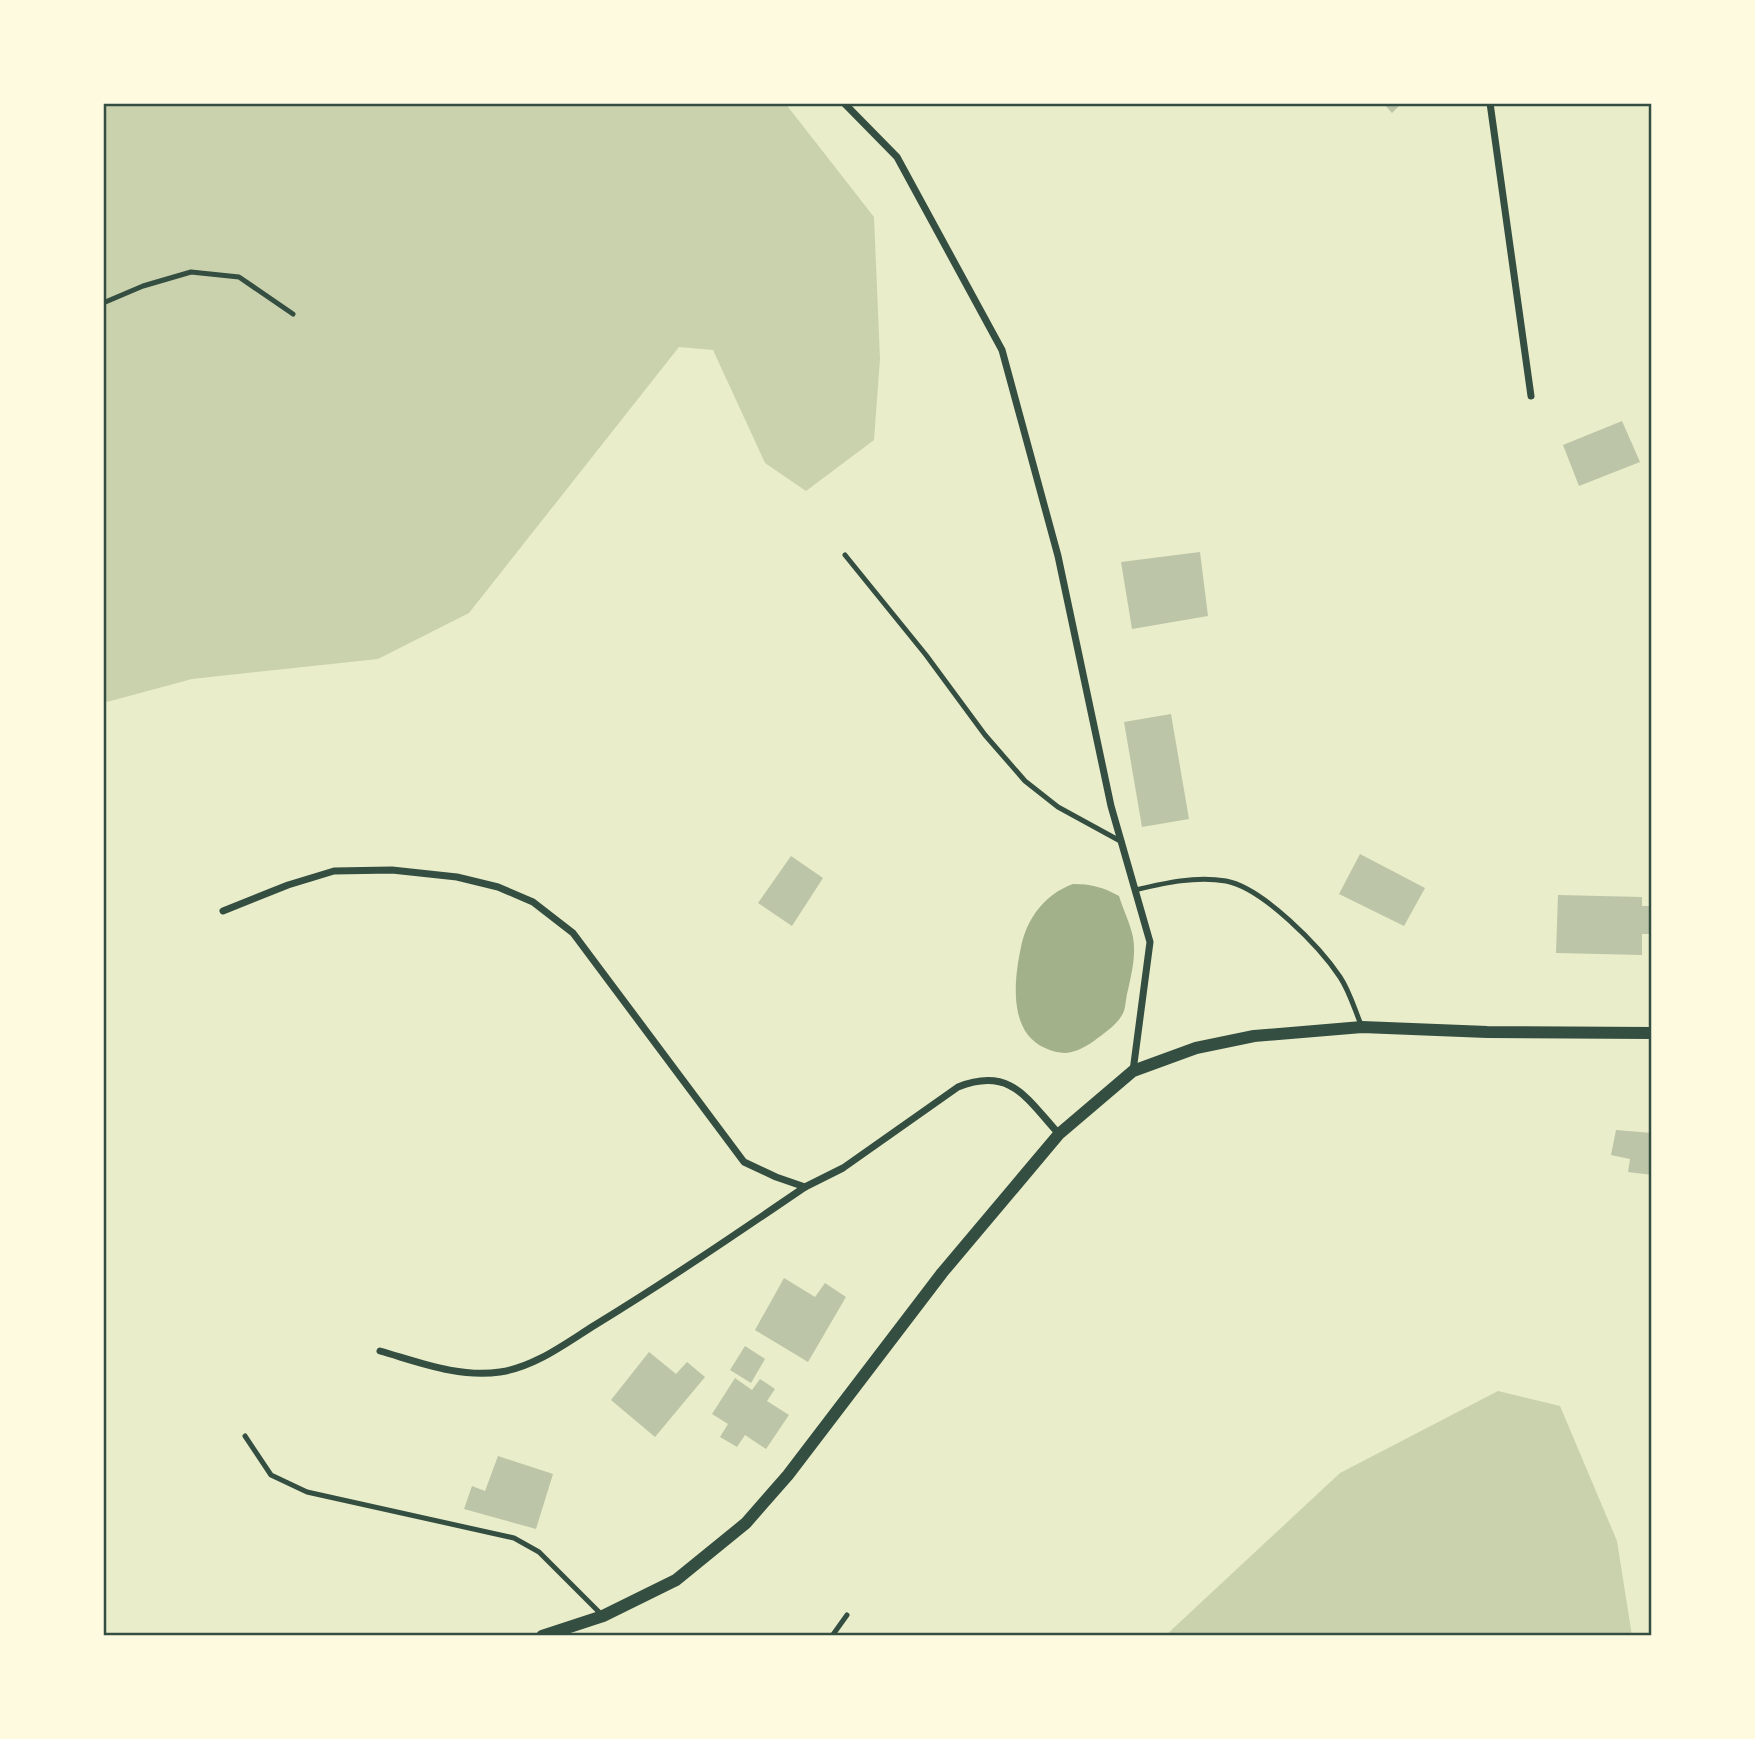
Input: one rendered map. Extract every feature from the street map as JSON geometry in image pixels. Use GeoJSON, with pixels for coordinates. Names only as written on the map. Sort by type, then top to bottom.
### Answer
{"type":"FeatureCollection","features":[{"type":"Feature","properties":{"kind":"street"},"geometry":{"type":"LineString","coordinates":[[844,103],[897,157],[1002,350],[1058,556],[1111,806],[1150,942],[1133,1072]]}},
{"type":"Feature","properties":{"kind":"street"},"geometry":{"type":"LineString","coordinates":[[1490,103],[1531,396]]}},
{"type":"Feature","properties":{"kind":"street"},"geometry":{"type":"LineString","coordinates":[[223,911],[288,885],[334,871],[392,870],[457,877],[498,887],[533,902],[573,933],[744,1162],[805,1187]]}},
{"type":"Feature","properties":{"kind":"street"},"geometry":{"type":"LineString","coordinates":[[542,1636],[603,1616],[676,1580],[746,1523],[788,1475],[942,1273],[1059,1134],[1133,1072],[1196,1048],[1254,1036],[1362,1027],[1487,1032],[1652,1033]]}},
{"type":"Feature","properties":{"kind":"street"},"geometry":{"type":"LineString","coordinates":[[380,1351],[453,1371],[479,1374],[521,1367],[541,1358],[654,1289],[805,1187],[843,1168],[958,1087],[975,1080],[1002,1081],[1015,1087],[1059,1134]]}},
{"type":"Feature","properties":{"kind":"lane"},"geometry":{"type":"LineString","coordinates":[[103,303],[143,286],[191,272],[239,277],[293,314]]}},
{"type":"Feature","properties":{"kind":"lane"},"geometry":{"type":"LineString","coordinates":[[845,555],[926,655],[985,735],[1025,780],[1058,807],[1122,842]]}},
{"type":"Feature","properties":{"kind":"lane"},"geometry":{"type":"LineString","coordinates":[[1135,890],[1180,879],[1228,881],[1256,894],[1302,931],[1341,978],[1362,1027]]}},
{"type":"Feature","properties":{"kind":"lane"},"geometry":{"type":"LineString","coordinates":[[245,1436],[271,1475],[307,1492],[514,1538],[539,1552],[603,1616]]}},
{"type":"Feature","properties":{"kind":"lane"},"geometry":{"type":"LineString","coordinates":[[832,1636],[847,1615]]}},
{"type":"Feature","properties":{"kind":"shaded area"},"geometry":{"type":"Polygon","coordinates":[[[103,103],[785,103],[874,217],[880,359],[874,440],[806,491],[765,463],[713,350],[679,347],[469,613],[378,659],[192,679],[103,703],[103,103]]]}},
{"type":"Feature","properties":{"kind":"shaded area"},"geometry":{"type":"Polygon","coordinates":[[[1073,884],[1097,887],[1119,896],[1133,937],[1134,957],[1122,1016],[1088,1045],[1065,1053],[1045,1048],[1025,1030],[1016,1004],[1016,989],[1021,947],[1028,926],[1046,901],[1073,884]]]}},
{"type":"Feature","properties":{"kind":"shaded area"},"geometry":{"type":"Polygon","coordinates":[[[1498,1391],[1560,1406],[1617,1541],[1632,1636],[1165,1636],[1340,1473],[1498,1391]]]}},
{"type":"Feature","properties":{"kind":"building"},"geometry":{"type":"Polygon","coordinates":[[[1383,103],[1402,103],[1392,113],[1383,103]]]}},
{"type":"Feature","properties":{"kind":"building"},"geometry":{"type":"Polygon","coordinates":[[[1622,421],[1640,462],[1579,486],[1563,445],[1622,421]]]}},
{"type":"Feature","properties":{"kind":"building"},"geometry":{"type":"Polygon","coordinates":[[[1200,552],[1208,616],[1132,629],[1121,562],[1200,552]]]}},
{"type":"Feature","properties":{"kind":"building"},"geometry":{"type":"Polygon","coordinates":[[[1171,714],[1189,819],[1142,827],[1124,722],[1171,714]]]}},
{"type":"Feature","properties":{"kind":"building"},"geometry":{"type":"Polygon","coordinates":[[[1360,854],[1425,888],[1404,926],[1339,894],[1360,854]]]}},
{"type":"Feature","properties":{"kind":"building"},"geometry":{"type":"Polygon","coordinates":[[[791,856],[823,878],[792,926],[758,903],[791,856]]]}},
{"type":"Feature","properties":{"kind":"building"},"geometry":{"type":"Polygon","coordinates":[[[1558,895],[1642,897],[1642,906],[1652,906],[1652,934],[1642,934],[1642,955],[1556,953],[1558,895]]]}},
{"type":"Feature","properties":{"kind":"building"},"geometry":{"type":"Polygon","coordinates":[[[1616,1130],[1652,1133],[1652,1175],[1628,1172],[1630,1159],[1611,1155],[1616,1130]]]}},
{"type":"Feature","properties":{"kind":"building"},"geometry":{"type":"Polygon","coordinates":[[[784,1278],[815,1297],[825,1283],[846,1297],[808,1362],[755,1330],[784,1278]]]}},
{"type":"Feature","properties":{"kind":"building"},"geometry":{"type":"Polygon","coordinates":[[[745,1346],[765,1359],[751,1383],[730,1370],[745,1346]]]}},
{"type":"Feature","properties":{"kind":"building"},"geometry":{"type":"Polygon","coordinates":[[[649,1352],[676,1374],[687,1362],[705,1377],[655,1437],[611,1400],[649,1352]]]}},
{"type":"Feature","properties":{"kind":"building"},"geometry":{"type":"Polygon","coordinates":[[[735,1378],[752,1390],[760,1379],[775,1389],[767,1401],[789,1415],[766,1449],[745,1435],[737,1447],[720,1437],[728,1424],[712,1414],[735,1378]]]}},
{"type":"Feature","properties":{"kind":"building"},"geometry":{"type":"Polygon","coordinates":[[[498,1456],[553,1474],[536,1529],[464,1509],[472,1486],[485,1491],[498,1456]]]}}]}
